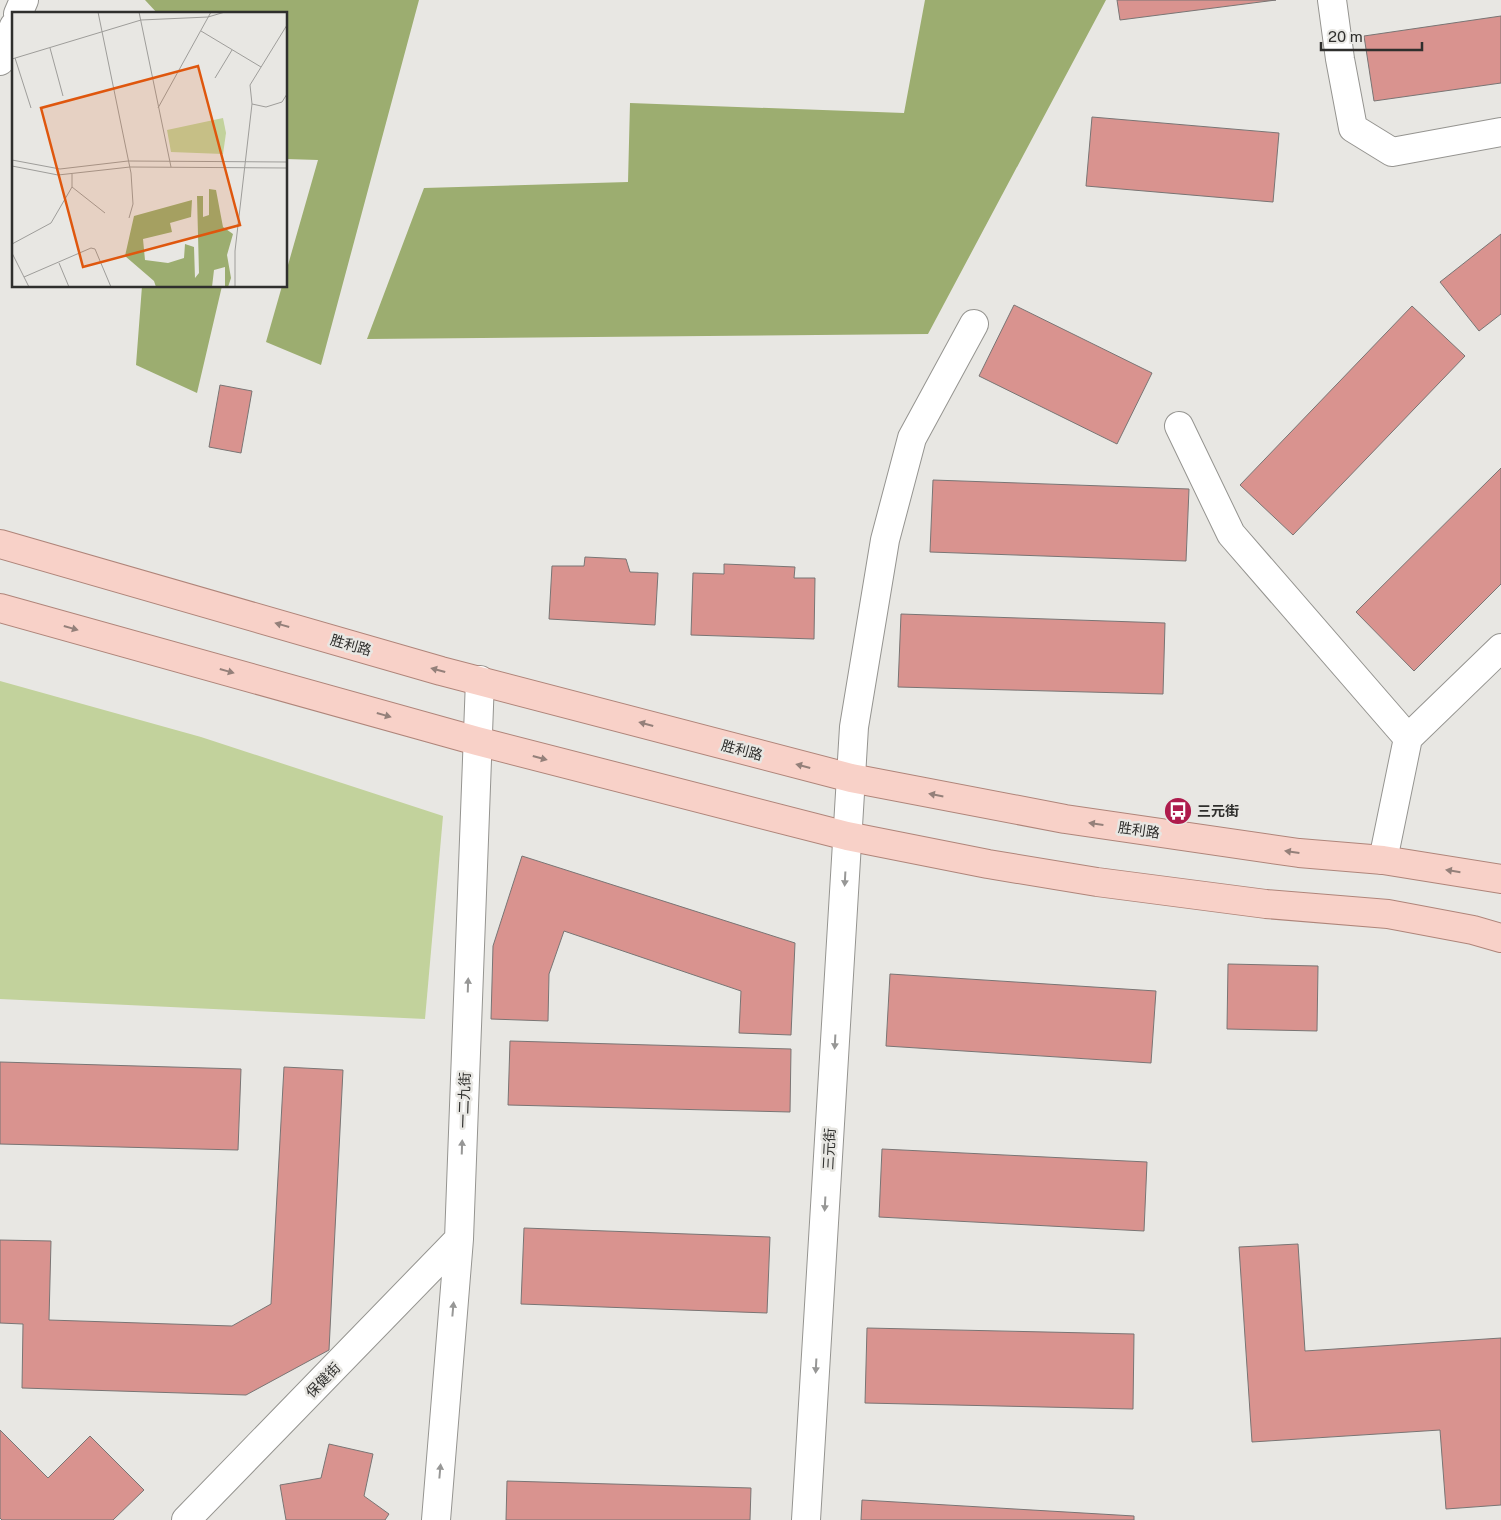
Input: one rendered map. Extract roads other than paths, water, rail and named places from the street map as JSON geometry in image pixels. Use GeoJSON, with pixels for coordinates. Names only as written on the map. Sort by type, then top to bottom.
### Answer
{"type":"FeatureCollection","features":[{"type":"Feature","properties":{"kind":"main road","name":"胜利路"},"geometry":{"type":"LineString","coordinates":[[0,544],[441,671],[851,778],[1064,819],[1298,853],[1384,860],[1501,879]]}},
{"type":"Feature","properties":{"kind":"main road"},"geometry":{"type":"LineString","coordinates":[[12,611],[477,741],[847,836],[988,864],[1098,882],[1266,904],[1388,914],[1473,930],[1501,938]]}},
{"type":"Feature","properties":{"kind":"street"},"geometry":{"type":"LineString","coordinates":[[19,12],[24,0]]}},
{"type":"Feature","properties":{"kind":"street"},"geometry":{"type":"LineString","coordinates":[[1332,0],[1352,128],[1392,152],[1501,132]]}},
{"type":"Feature","properties":{"kind":"street"},"geometry":{"type":"LineString","coordinates":[[0,61],[12,31]]}},
{"type":"Feature","properties":{"kind":"street","name":"三元街"},"geometry":{"type":"LineString","coordinates":[[806,1520],[854,727],[885,540],[912,438],[974,324]]}},
{"type":"Feature","properties":{"kind":"street"},"geometry":{"type":"LineString","coordinates":[[1179,426],[1231,534],[1408,738]]}},
{"type":"Feature","properties":{"kind":"street"},"geometry":{"type":"LineString","coordinates":[[1384,860],[1408,738],[1501,648]]}},
{"type":"Feature","properties":{"kind":"street","name":"一二九街"},"geometry":{"type":"LineString","coordinates":[[436,1520],[459,1239],[480,680]]}},
{"type":"Feature","properties":{"kind":"street","name":"保健街"},"geometry":{"type":"LineString","coordinates":[[186,1520],[459,1239]]}},
{"type":"Feature","properties":{"kind":"place","name":"三元街"},"geometry":{"type":"Point","coordinates":[1178,811]}}]}
